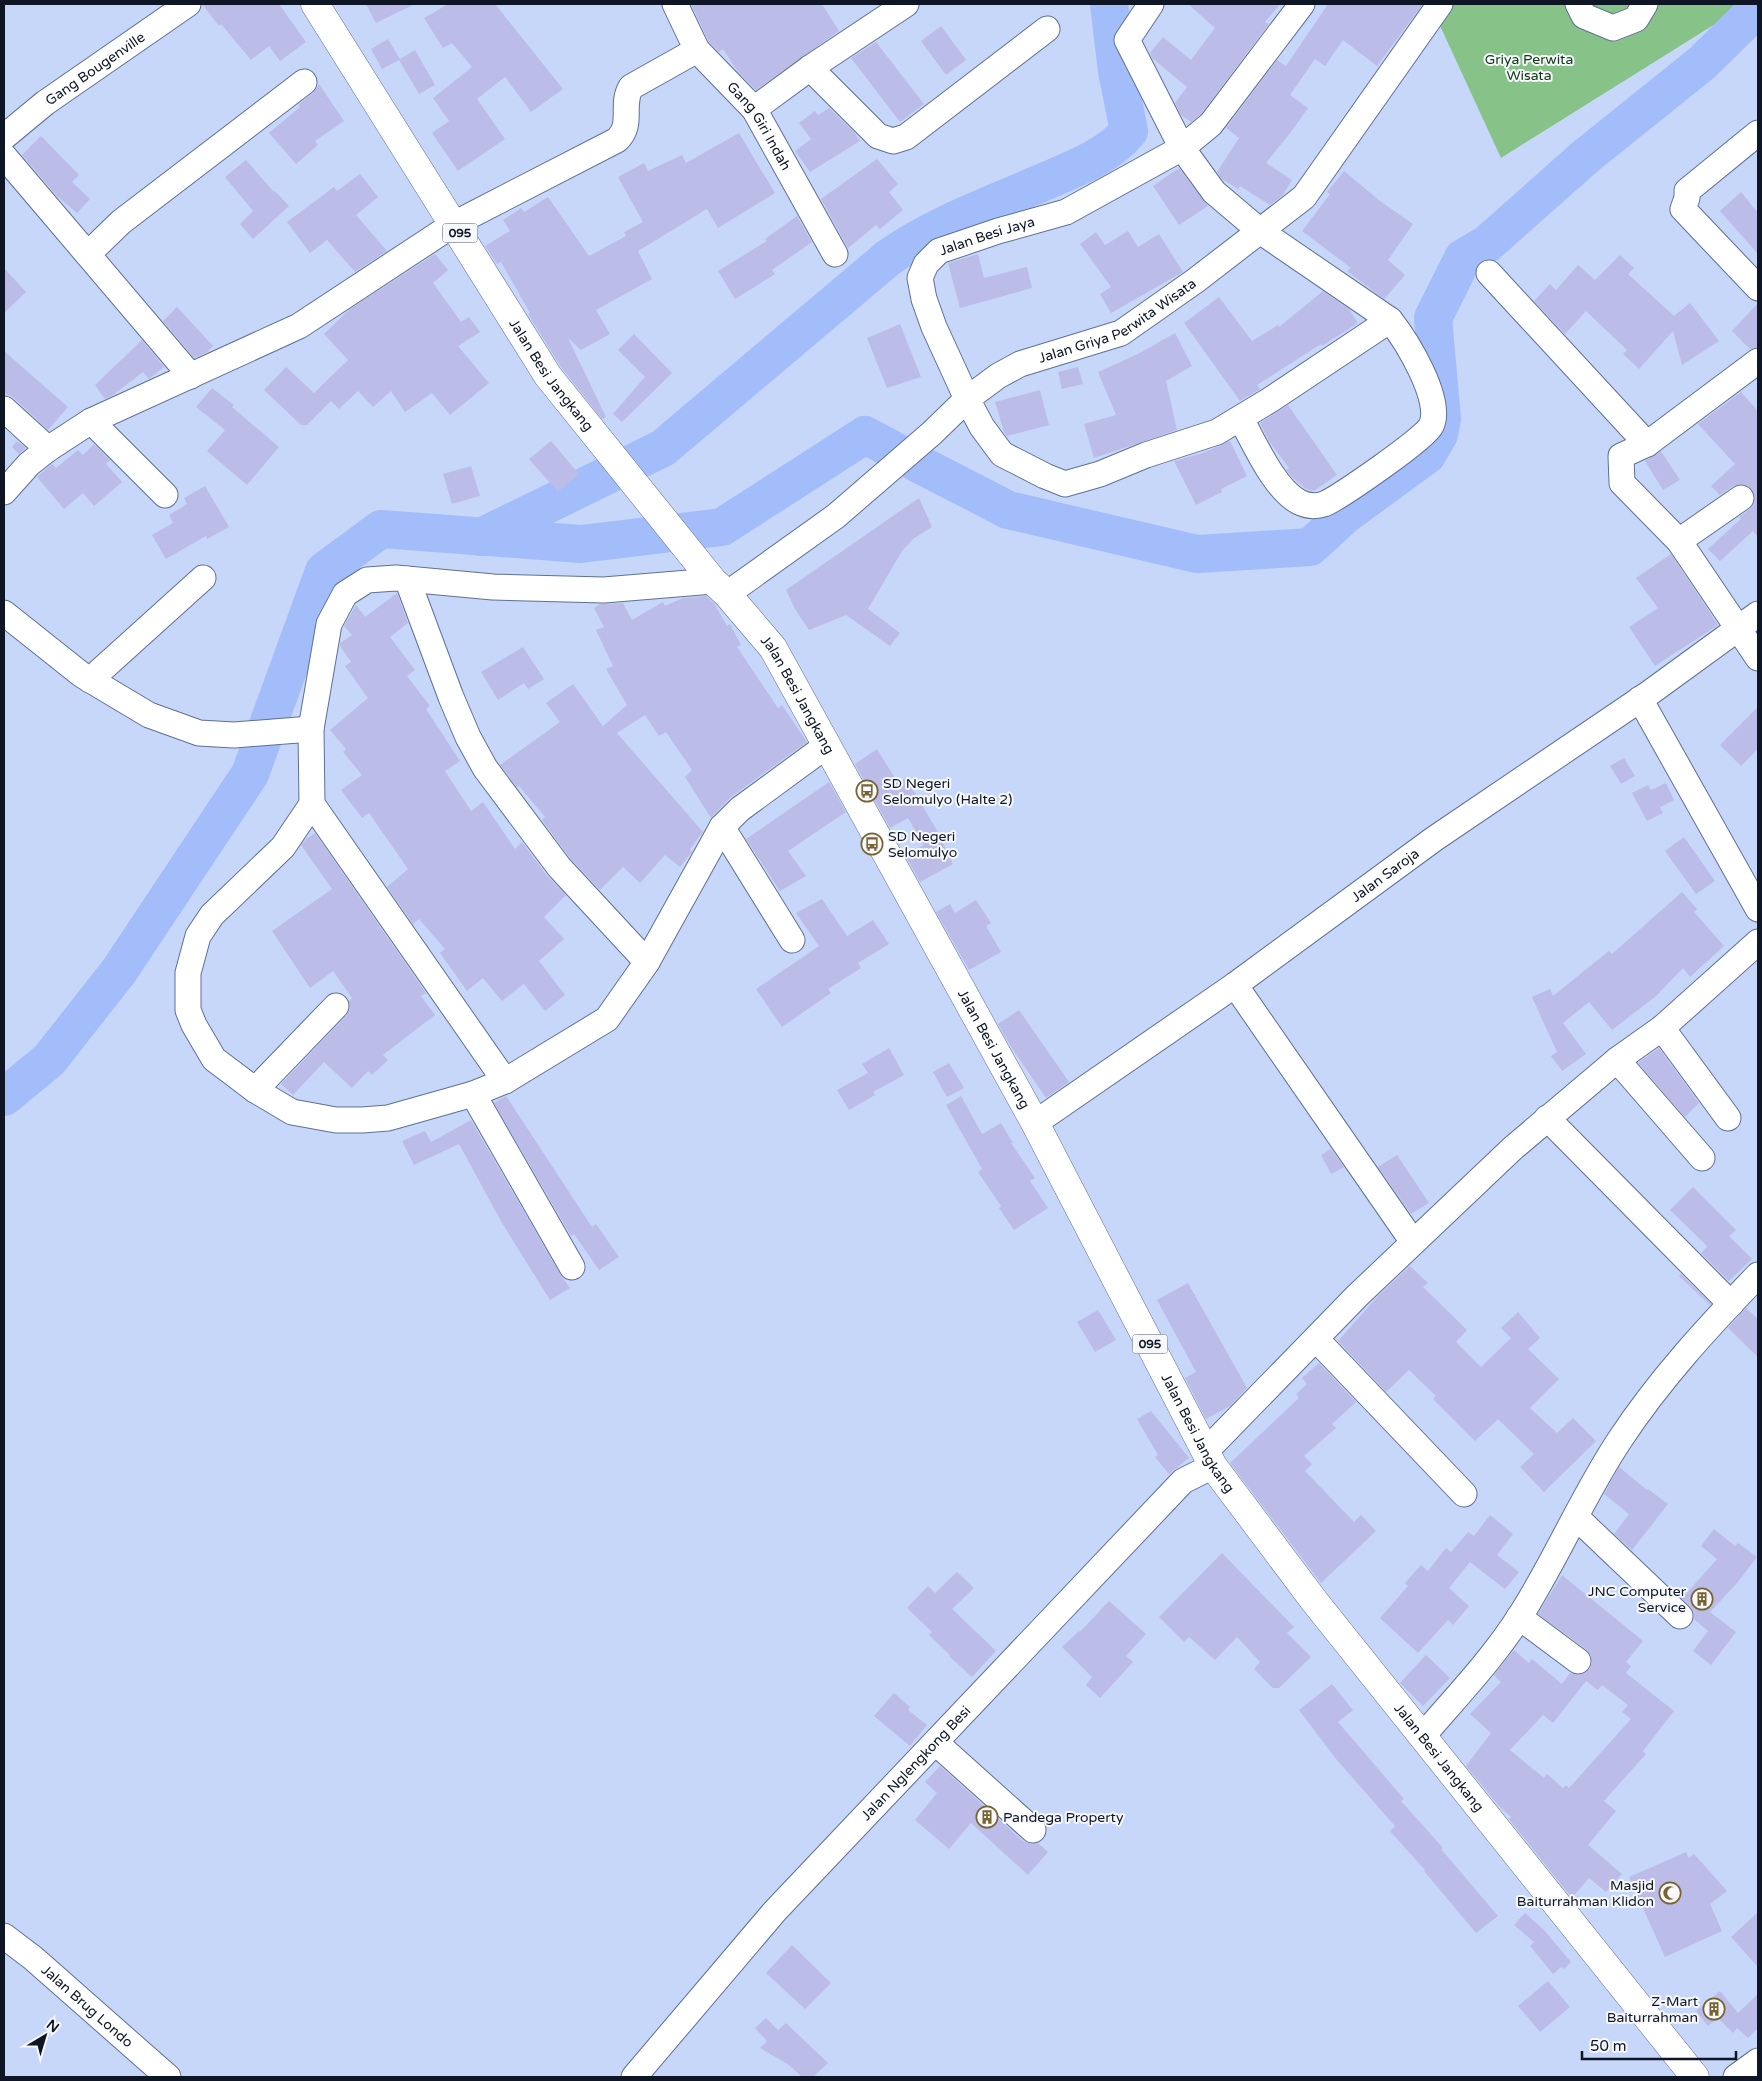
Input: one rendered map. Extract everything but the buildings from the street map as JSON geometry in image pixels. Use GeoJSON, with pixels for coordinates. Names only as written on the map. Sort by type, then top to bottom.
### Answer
{"type":"FeatureCollection","features":[{"type":"Feature","properties":{"kind":"main road","name":"Jalan Besi Jangkang"},"geometry":{"type":"LineString","coordinates":[[315,4],[548,376],[720,588],[773,648],[1035,1123],[1209,1458],[1315,1602],[1695,2077]]}},
{"type":"Feature","properties":{"kind":"street","name":"Gang Bougenville"},"geometry":{"type":"LineString","coordinates":[[4,137],[45,103],[188,4]]}},
{"type":"Feature","properties":{"kind":"street","name":"Gang Giri Indah"},"geometry":{"type":"LineString","coordinates":[[676,4],[697,50],[754,109],[835,254]]}},
{"type":"Feature","properties":{"kind":"street"},"geometry":{"type":"LineString","coordinates":[[754,109],[810,68],[906,4]]}},
{"type":"Feature","properties":{"kind":"street"},"geometry":{"type":"LineString","coordinates":[[1151,4],[1127,40],[1182,148],[1214,192],[1260,230],[1390,320],[1405,339],[1429,387],[1434,414],[1432,426],[1422,438],[1326,503],[1312,506],[1299,502],[1287,494],[1273,474],[1241,418]]}},
{"type":"Feature","properties":{"kind":"street","name":"Jalan Besi Jaya"},"geometry":{"type":"LineString","coordinates":[[1302,4],[1211,124],[1182,148],[1066,212],[998,231],[939,251],[926,264],[920,278],[924,299],[934,327],[967,399],[982,427],[1002,454],[1065,484],[1100,474],[1146,455],[1218,432],[1390,320]]}},
{"type":"Feature","properties":{"kind":"street","name":"Jalan Griya Perwita Wisata"},"geometry":{"type":"LineString","coordinates":[[967,399],[998,376],[1020,364],[1121,333],[1196,281],[1304,197],[1440,4]]}},
{"type":"Feature","properties":{"kind":"street"},"geometry":{"type":"LineString","coordinates":[[1578,4],[1584,16],[1613,28],[1636,19],[1646,4]]}},
{"type":"Feature","properties":{"kind":"street"},"geometry":{"type":"LineString","coordinates":[[810,68],[878,136],[893,141],[906,136],[1047,29]]}},
{"type":"Feature","properties":{"kind":"street"},"geometry":{"type":"LineString","coordinates":[[4,492],[29,464],[91,422],[299,326],[454,224],[617,140],[626,128],[627,94],[631,88],[697,50]]}},
{"type":"Feature","properties":{"kind":"street"},"geometry":{"type":"LineString","coordinates":[[88,254],[122,222],[304,82]]}},
{"type":"Feature","properties":{"kind":"street"},"geometry":{"type":"LineString","coordinates":[[1758,134],[1687,191],[1687,198],[1683,209],[1758,288]]}},
{"type":"Feature","properties":{"kind":"street"},"geometry":{"type":"LineString","coordinates":[[4,156],[191,376]]}},
{"type":"Feature","properties":{"kind":"street"},"geometry":{"type":"LineString","coordinates":[[1489,272],[1647,444]]}},
{"type":"Feature","properties":{"kind":"street"},"geometry":{"type":"LineString","coordinates":[[1758,362],[1647,444],[1621,456],[1622,483],[1679,541],[1737,630],[1758,658]]}},
{"type":"Feature","properties":{"kind":"street"},"geometry":{"type":"LineString","coordinates":[[505,1081],[312,804],[311,729],[329,624],[345,594],[367,580],[407,579],[493,587],[604,590],[720,588],[836,516],[932,433],[967,399]]}},
{"type":"Feature","properties":{"kind":"street"},"geometry":{"type":"LineString","coordinates":[[4,409],[48,450]]}},
{"type":"Feature","properties":{"kind":"street"},"geometry":{"type":"LineString","coordinates":[[91,422],[165,495]]}},
{"type":"Feature","properties":{"kind":"street"},"geometry":{"type":"LineString","coordinates":[[1679,541],[1741,498]]}},
{"type":"Feature","properties":{"kind":"street"},"geometry":{"type":"LineString","coordinates":[[90,680],[203,578]]}},
{"type":"Feature","properties":{"kind":"street"},"geometry":{"type":"LineString","coordinates":[[407,579],[458,713],[468,737],[485,768],[559,867],[647,962]]}},
{"type":"Feature","properties":{"kind":"street"},"geometry":{"type":"LineString","coordinates":[[4,613],[90,680],[149,715],[199,733],[234,735],[311,729]]}},
{"type":"Feature","properties":{"kind":"street","name":"Jalan Saroja"},"geometry":{"type":"LineString","coordinates":[[1035,1123],[1235,986],[1434,839],[1640,699],[1758,614]]}},
{"type":"Feature","properties":{"kind":"street"},"geometry":{"type":"LineString","coordinates":[[1640,699],[1758,909]]}},
{"type":"Feature","properties":{"kind":"street"},"geometry":{"type":"LineString","coordinates":[[312,804],[283,847],[212,915],[198,936],[188,972],[188,1010],[194,1025],[214,1059],[255,1090],[292,1112],[336,1120],[388,1118],[473,1094],[505,1081],[607,1019],[647,962],[722,827],[740,809],[826,746]]}},
{"type":"Feature","properties":{"kind":"street"},"geometry":{"type":"LineString","coordinates":[[722,827],[792,940]]}},
{"type":"Feature","properties":{"kind":"street","name":"Jalan Nglengkong Besi"},"geometry":{"type":"LineString","coordinates":[[634,2077],[775,1911],[1183,1481],[1209,1458],[1316,1339],[1413,1242],[1547,1118],[1617,1060],[1662,1028],[1758,942]]}},
{"type":"Feature","properties":{"kind":"street"},"geometry":{"type":"LineString","coordinates":[[1235,986],[1413,1242]]}},
{"type":"Feature","properties":{"kind":"street"},"geometry":{"type":"LineString","coordinates":[[255,1090],[336,1006]]}},
{"type":"Feature","properties":{"kind":"street"},"geometry":{"type":"LineString","coordinates":[[1662,1028],[1728,1118]]}},
{"type":"Feature","properties":{"kind":"street"},"geometry":{"type":"LineString","coordinates":[[1617,1060],[1702,1158]]}},
{"type":"Feature","properties":{"kind":"street"},"geometry":{"type":"LineString","coordinates":[[473,1094],[572,1266]]}},
{"type":"Feature","properties":{"kind":"street"},"geometry":{"type":"LineString","coordinates":[[1547,1118],[1730,1304]]}},
{"type":"Feature","properties":{"kind":"street"},"geometry":{"type":"LineString","coordinates":[[1422,1737],[1483,1666],[1520,1617],[1618,1443],[1652,1395],[1690,1348],[1758,1276]]}},
{"type":"Feature","properties":{"kind":"street"},"geometry":{"type":"LineString","coordinates":[[1316,1339],[1464,1494]]}},
{"type":"Feature","properties":{"kind":"street"},"geometry":{"type":"LineString","coordinates":[[1576,1517],[1680,1616]]}},
{"type":"Feature","properties":{"kind":"street"},"geometry":{"type":"LineString","coordinates":[[1520,1617],[1578,1661]]}},
{"type":"Feature","properties":{"kind":"street"},"geometry":{"type":"LineString","coordinates":[[936,1743],[1033,1830]]}},
{"type":"Feature","properties":{"kind":"street","name":"Jalan Brug Londo"},"geometry":{"type":"LineString","coordinates":[[6,1938],[33,1958],[168,2077]]}},
{"type":"Feature","properties":{"kind":"street"},"geometry":{"type":"LineString","coordinates":[[1736,2077],[1758,2061]]}},
{"type":"Feature","properties":{"kind":"green space","name":"Griya Perwita Wisata"},"geometry":{"type":"Polygon","coordinates":[[[1430,4],[1747,4],[1501,158],[1430,4]]]}},
{"type":"Feature","properties":{"kind":"waterway"},"geometry":{"type":"LineString","coordinates":[[481,537],[663,448],[888,258],[906,246],[962,217],[1088,162],[1111,148],[1129,131],[1117,71],[1109,4]]}},
{"type":"Feature","properties":{"kind":"waterway"},"geometry":{"type":"LineString","coordinates":[[915,462],[1008,510],[1197,554],[1310,547],[1345,515],[1427,455],[1439,434],[1442,419],[1433,318],[1463,258],[1487,244],[1585,157],[1702,63],[1758,8]]}},
{"type":"Feature","properties":{"kind":"waterway"},"geometry":{"type":"LineString","coordinates":[[4,1097],[49,1060],[119,971],[250,774],[324,571],[381,529],[581,544],[722,527],[865,435],[895,451]]}},
{"type":"Feature","properties":{"kind":"place","name":"SD Negeri Selomulyo (Halte 2)"},"geometry":{"type":"Point","coordinates":[867,791]}},
{"type":"Feature","properties":{"kind":"place","name":"SD Negeri Selomulyo"},"geometry":{"type":"Point","coordinates":[872,844]}},
{"type":"Feature","properties":{"kind":"place","name":"JNC Computer Service"},"geometry":{"type":"Point","coordinates":[1702,1599]}},
{"type":"Feature","properties":{"kind":"place","name":"Pandega Property"},"geometry":{"type":"Point","coordinates":[987,1817]}},
{"type":"Feature","properties":{"kind":"place","name":"Masjid Baiturrahman Klidon"},"geometry":{"type":"Point","coordinates":[1670,1893]}},
{"type":"Feature","properties":{"kind":"place","name":"Z-Mart Baiturrahman"},"geometry":{"type":"Point","coordinates":[1714,2009]}}]}
